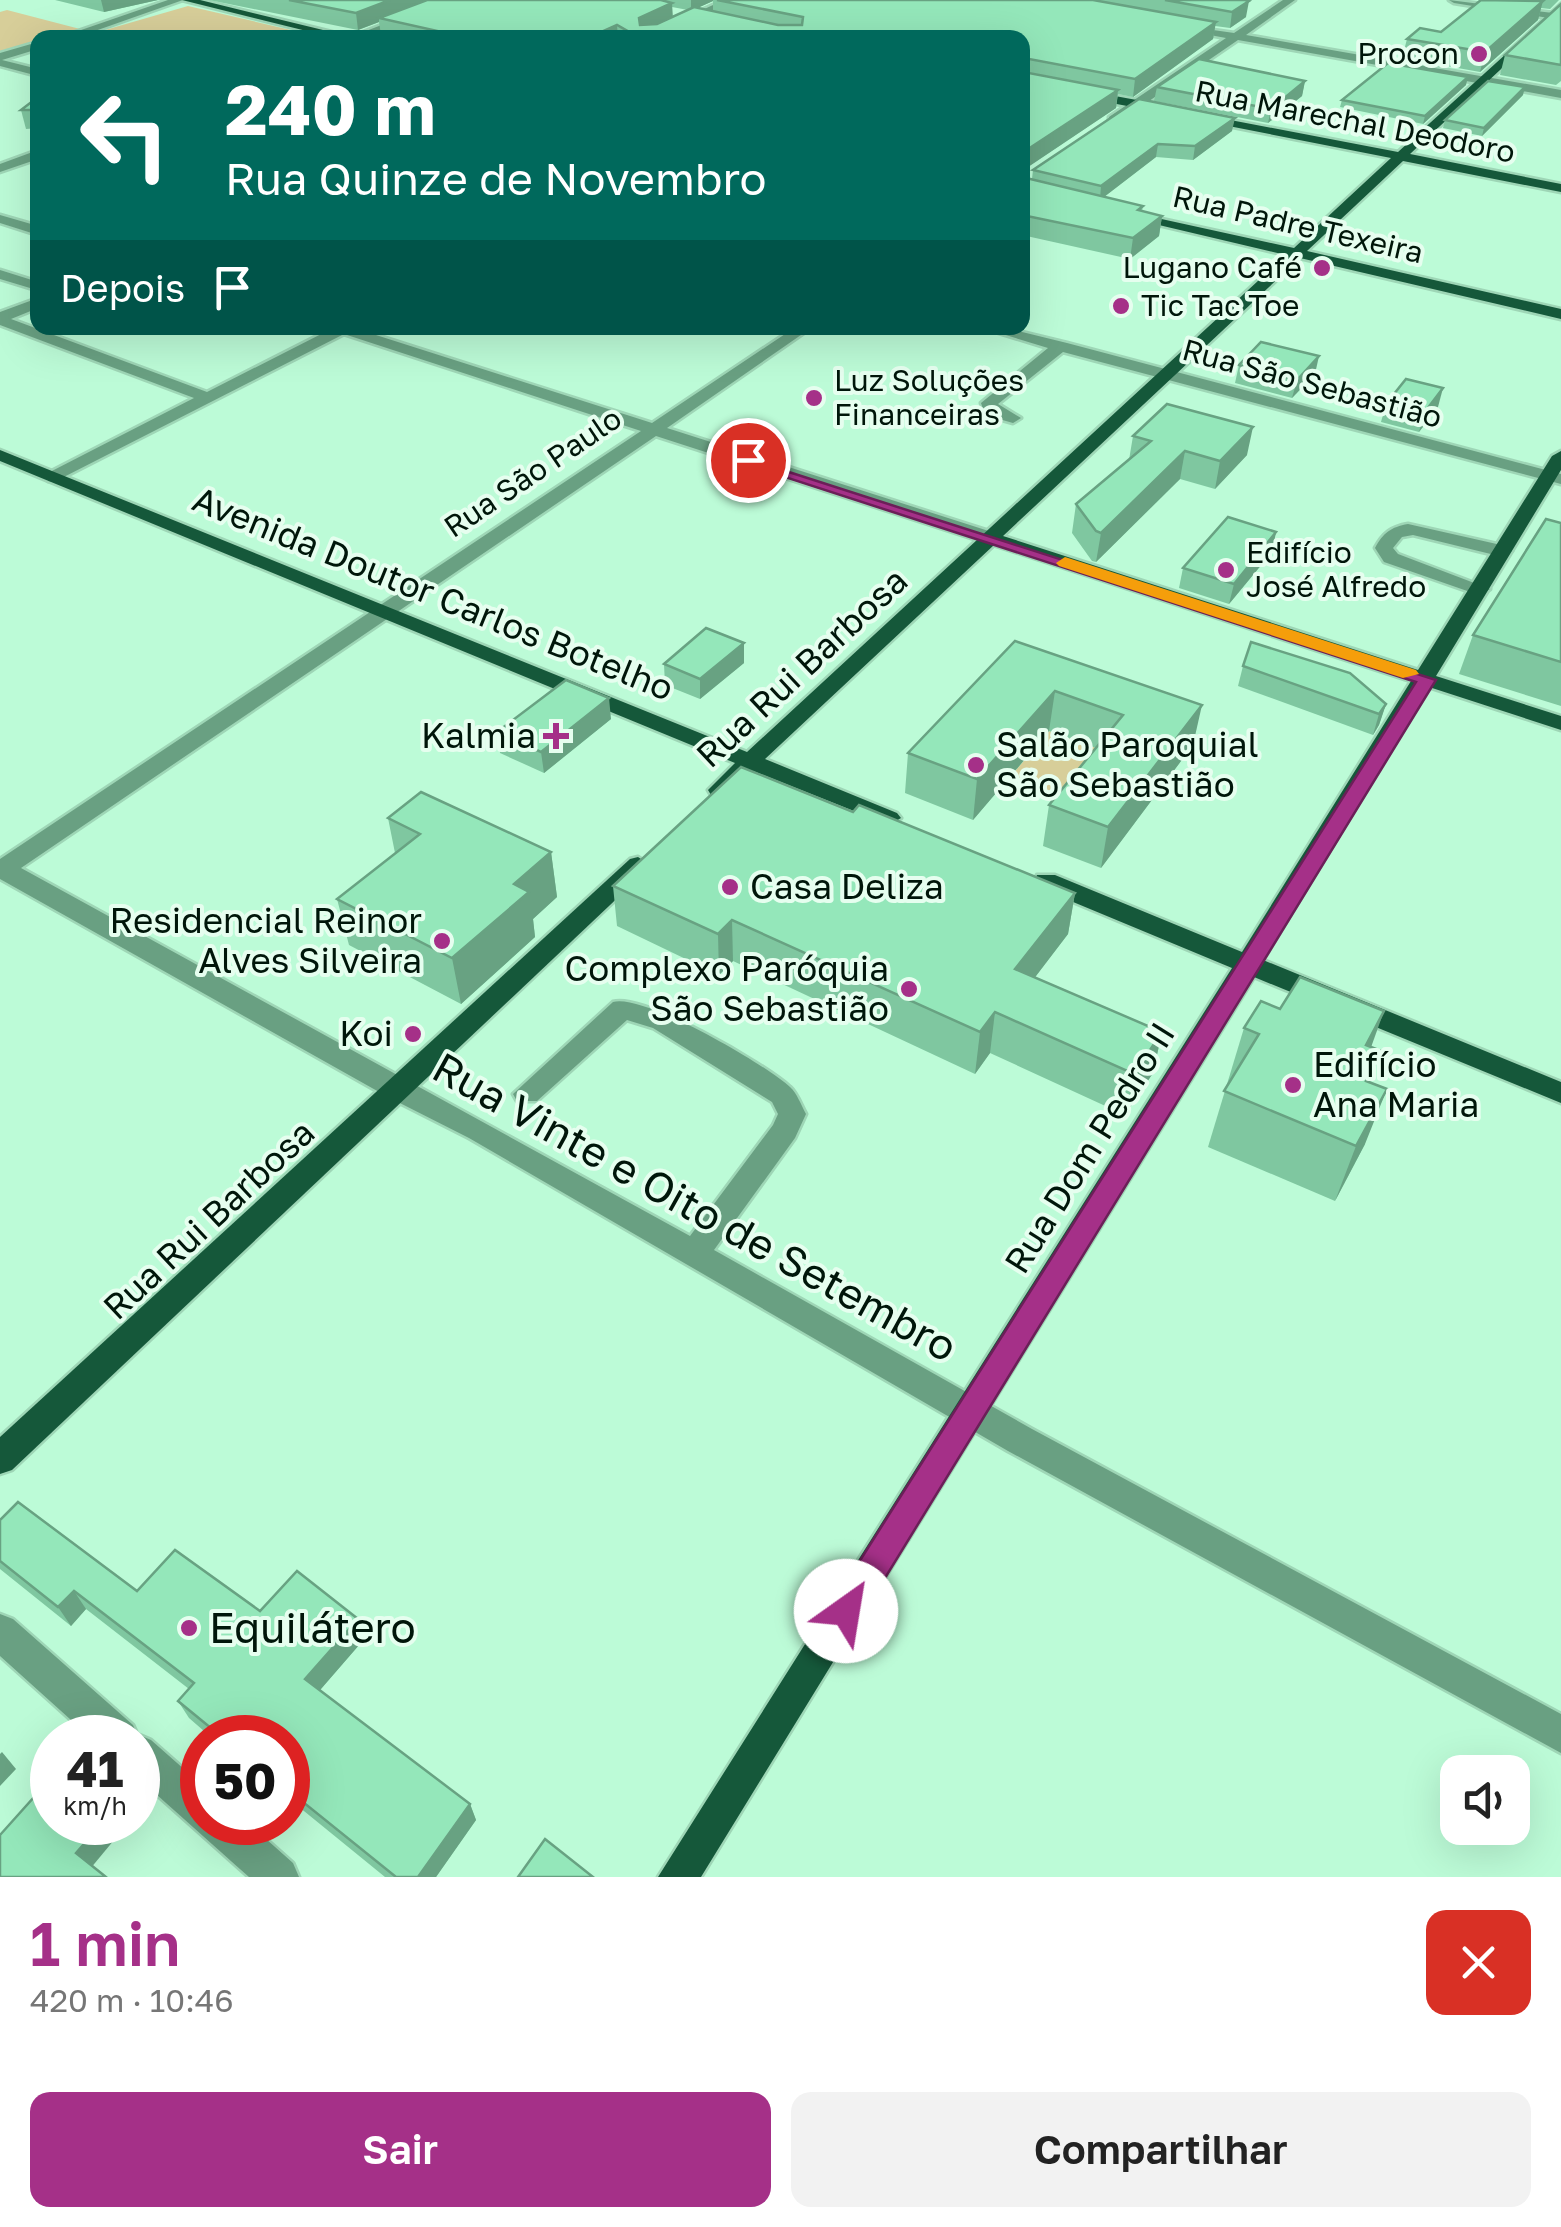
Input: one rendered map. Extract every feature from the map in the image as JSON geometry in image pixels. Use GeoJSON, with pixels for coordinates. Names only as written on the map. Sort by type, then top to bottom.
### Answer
{"type":"FeatureCollection","features":[{"type":"Feature","properties":{"kind":"main road"},"geometry":{"type":"LineString","coordinates":[[186,0],[317,30]]}},
{"type":"Feature","properties":{"kind":"main road","name":"Rua Rui Barbosa"},"geometry":{"type":"LineString","coordinates":[[707,801],[1558,13]]}},
{"type":"Feature","properties":{"kind":"main road"},"geometry":{"type":"LineString","coordinates":[[675,14],[726,24]]}},
{"type":"Feature","properties":{"kind":"main road","name":"Rua Marechal Deodoro"},"geometry":{"type":"LineString","coordinates":[[1030,84],[1174,112]]}},
{"type":"Feature","properties":{"kind":"main road","name":"Rua Marechal Deodoro"},"geometry":{"type":"LineString","coordinates":[[1193,115],[1561,188]]}},
{"type":"Feature","properties":{"kind":"main road","name":"Rua Padre Texeira"},"geometry":{"type":"LineString","coordinates":[[1119,212],[1561,314]]}},
{"type":"Feature","properties":{"kind":"main road","name":"Avenida Doutor Carlos Botelho"},"geometry":{"type":"LineString","coordinates":[[0,455],[916,828]]}},
{"type":"Feature","properties":{"kind":"main road","name":"Rua Dom Pedro II"},"geometry":{"type":"LineString","coordinates":[[678,1877],[1557,470]]}},
{"type":"Feature","properties":{"kind":"main road"},"geometry":{"type":"LineString","coordinates":[[990,538],[1561,724]]}},
{"type":"Feature","properties":{"kind":"main road","name":"Rua Rui Barbosa"},"geometry":{"type":"LineString","coordinates":[[0,1459],[651,853]]}},
{"type":"Feature","properties":{"kind":"main road"},"geometry":{"type":"LineString","coordinates":[[1027,874],[1561,1093]]}},
{"type":"Feature","properties":{"kind":"street"},"geometry":{"type":"LineString","coordinates":[[87,30],[178,0]]}},
{"type":"Feature","properties":{"kind":"street"},"geometry":{"type":"LineString","coordinates":[[374,30],[456,0]]}},
{"type":"Feature","properties":{"kind":"street"},"geometry":{"type":"LineString","coordinates":[[665,30],[733,0]]}},
{"type":"Feature","properties":{"kind":"street"},"geometry":{"type":"LineString","coordinates":[[1098,130],[1290,0]]}},
{"type":"Feature","properties":{"kind":"street"},"geometry":{"type":"LineString","coordinates":[[1454,0],[1558,13]]}},
{"type":"Feature","properties":{"kind":"street"},"geometry":{"type":"LineString","coordinates":[[1164,24],[1561,94]]}},
{"type":"Feature","properties":{"kind":"street"},"geometry":{"type":"LineString","coordinates":[[0,60],[30,49]]}},
{"type":"Feature","properties":{"kind":"street"},"geometry":{"type":"LineString","coordinates":[[0,60],[30,70]]}},
{"type":"Feature","properties":{"kind":"street"},"geometry":{"type":"LineString","coordinates":[[0,168],[30,157]]}},
{"type":"Feature","properties":{"kind":"street"},"geometry":{"type":"LineString","coordinates":[[0,219],[30,228]]}},
{"type":"Feature","properties":{"kind":"street"},"geometry":{"type":"LineString","coordinates":[[0,274],[30,283]]}},
{"type":"Feature","properties":{"kind":"street"},"geometry":{"type":"LineString","coordinates":[[0,319],[30,306]]}},
{"type":"Feature","properties":{"kind":"street"},"geometry":{"type":"LineString","coordinates":[[0,319],[30,330]]}},
{"type":"Feature","properties":{"kind":"street"},"geometry":{"type":"LineString","coordinates":[[43,335],[210,398]]}},
{"type":"Feature","properties":{"kind":"street"},"geometry":{"type":"LineString","coordinates":[[54,477],[329,335]]}},
{"type":"Feature","properties":{"kind":"street"},"geometry":{"type":"LineString","coordinates":[[363,335],[990,538]]}},
{"type":"Feature","properties":{"kind":"street","name":"Rua São Paulo"},"geometry":{"type":"LineString","coordinates":[[1,869],[793,335]]}},
{"type":"Feature","properties":{"kind":"street","name":"Rua São Sebastião"},"geometry":{"type":"LineString","coordinates":[[1018,335],[1557,470]]}},
{"type":"Feature","properties":{"kind":"street"},"geometry":{"type":"LineString","coordinates":[[1013,418],[990,411],[989,403],[1061,346]]}},
{"type":"Feature","properties":{"kind":"street"},"geometry":{"type":"LineString","coordinates":[[1480,589],[1391,558],[1384,548],[1388,539],[1400,529],[1414,528],[1503,551]]}},
{"type":"Feature","properties":{"kind":"street","name":"Rua Vinte e Oito de Setembro"},"geometry":{"type":"LineString","coordinates":[[1,869],[398,1090],[479,1130],[972,1412],[1561,1734]]}},
{"type":"Feature","properties":{"kind":"street"},"geometry":{"type":"LineString","coordinates":[[526,1094],[622,1009],[662,1021],[782,1095],[792,1114],[785,1130],[695,1253]]}},
{"type":"Feature","properties":{"kind":"street"},"geometry":{"type":"LineString","coordinates":[[0,1632],[94,1715]]}},
{"type":"Feature","properties":{"kind":"street"},"geometry":{"type":"LineString","coordinates":[[160,1773],[180,1790]]}},
{"type":"Feature","properties":{"kind":"street"},"geometry":{"type":"LineString","coordinates":[[243,1845],[279,1877]]}},
{"type":"Feature","properties":{"kind":"shaded area"},"geometry":{"type":"Polygon","coordinates":[[[188,6],[291,30],[105,30],[188,6]]]}},
{"type":"Feature","properties":{"kind":"shaded area"},"geometry":{"type":"Polygon","coordinates":[[[7,10],[80,29],[30,30],[30,44],[0,53],[0,12],[7,10]]]}},
{"type":"Feature","properties":{"kind":"shaded area"},"geometry":{"type":"Polygon","coordinates":[[[1049,731],[1116,755],[1079,802],[1011,776],[1049,731]]]}},
{"type":"Feature","properties":{"kind":"building"},"geometry":{"type":"Polygon","coordinates":[[[289,0],[390,0],[356,13],[289,0]]]}},
{"type":"Feature","properties":{"kind":"building"},"geometry":{"type":"Polygon","coordinates":[[[427,0],[661,0],[672,3],[639,18],[640,25],[657,24],[694,7],[778,25],[802,25],[803,17],[717,0],[1093,0],[1216,22],[1135,79],[1030,59],[1030,30],[626,30],[617,25],[606,30],[433,30],[379,18],[427,0]]]}},
{"type":"Feature","properties":{"kind":"building"},"geometry":{"type":"Polygon","coordinates":[[[1165,0],[1245,0],[1249,1],[1232,12],[1165,0]]]}},
{"type":"Feature","properties":{"kind":"building"},"geometry":{"type":"Polygon","coordinates":[[[1481,0],[1543,1],[1485,52],[1407,39],[1420,28],[1441,32],[1481,0]]]}},
{"type":"Feature","properties":{"kind":"building"},"geometry":{"type":"Polygon","coordinates":[[[1561,4],[1561,65],[1505,55],[1561,4]]]}},
{"type":"Feature","properties":{"kind":"building"},"geometry":{"type":"Polygon","coordinates":[[[1199,59],[1305,81],[1271,109],[1157,87],[1199,59]]]}},
{"type":"Feature","properties":{"kind":"building"},"geometry":{"type":"Polygon","coordinates":[[[1388,63],[1468,77],[1425,116],[1342,100],[1388,63]]]}},
{"type":"Feature","properties":{"kind":"building"},"geometry":{"type":"Polygon","coordinates":[[[1030,73],[1118,90],[1030,148],[1030,73]]]}},
{"type":"Feature","properties":{"kind":"building"},"geometry":{"type":"Polygon","coordinates":[[[1488,81],[1525,87],[1484,128],[1445,120],[1488,81]]]}},
{"type":"Feature","properties":{"kind":"building"},"geometry":{"type":"Polygon","coordinates":[[[1139,99],[1235,118],[1195,146],[1158,144],[1101,186],[1033,170],[1139,99]]]}},
{"type":"Feature","properties":{"kind":"building"},"geometry":{"type":"Polygon","coordinates":[[[1030,179],[1143,206],[1138,210],[1162,216],[1133,238],[1030,217],[1030,179]]]}},
{"type":"Feature","properties":{"kind":"building"},"geometry":{"type":"Polygon","coordinates":[[[1261,342],[1319,356],[1297,380],[1239,365],[1261,342]]]}},
{"type":"Feature","properties":{"kind":"building"},"geometry":{"type":"Polygon","coordinates":[[[1406,379],[1443,388],[1424,413],[1386,404],[1406,379]]]}},
{"type":"Feature","properties":{"kind":"building"},"geometry":{"type":"Polygon","coordinates":[[[1167,404],[1253,427],[1220,461],[1185,451],[1101,533],[1096,531],[1076,504],[1151,441],[1133,436],[1167,404]]]}},
{"type":"Feature","properties":{"kind":"building"},"geometry":{"type":"Polygon","coordinates":[[[1228,517],[1276,532],[1234,584],[1183,568],[1228,517]]]}},
{"type":"Feature","properties":{"kind":"building"},"geometry":{"type":"Polygon","coordinates":[[[1546,519],[1561,523],[1561,662],[1473,635],[1546,519]]]}},
{"type":"Feature","properties":{"kind":"building"},"geometry":{"type":"Polygon","coordinates":[[[706,628],[744,643],[700,679],[664,664],[706,628]]]}},
{"type":"Feature","properties":{"kind":"building"},"geometry":{"type":"Polygon","coordinates":[[[1015,641],[1202,705],[1108,827],[1049,805],[1123,715],[1055,691],[977,779],[908,753],[1015,641]]]}},
{"type":"Feature","properties":{"kind":"building"},"geometry":{"type":"Polygon","coordinates":[[[1251,642],[1350,673],[1386,704],[1379,714],[1243,666],[1251,642]]]}},
{"type":"Feature","properties":{"kind":"building"},"geometry":{"type":"Polygon","coordinates":[[[566,680],[609,698],[541,752],[497,732],[566,680]]]}},
{"type":"Feature","properties":{"kind":"building"},"geometry":{"type":"Polygon","coordinates":[[[741,767],[853,812],[859,805],[1075,893],[1015,969],[1162,1032],[1134,1074],[995,1012],[980,1032],[732,920],[718,934],[613,886],[741,767]]]}},
{"type":"Feature","properties":{"kind":"building"},"geometry":{"type":"Polygon","coordinates":[[[421,792],[551,852],[514,884],[529,892],[452,958],[337,899],[420,834],[388,818],[421,792]]]}},
{"type":"Feature","properties":{"kind":"building"},"geometry":{"type":"Polygon","coordinates":[[[1300,977],[1384,1011],[1366,1045],[1381,1051],[1366,1081],[1387,1089],[1356,1146],[1224,1091],[1259,1034],[1244,1028],[1261,1001],[1280,1009],[1300,977]]]}},
{"type":"Feature","properties":{"kind":"building"},"geometry":{"type":"Polygon","coordinates":[[[18,1502],[137,1591],[175,1550],[260,1611],[297,1571],[358,1619],[305,1679],[470,1804],[418,1877],[396,1877],[310,1808],[310,1715],[195,1715],[178,1701],[194,1683],[74,1591],[58,1607],[0,1561],[0,1520],[18,1502]]]}},
{"type":"Feature","properties":{"kind":"building"},"geometry":{"type":"Polygon","coordinates":[[[30,1802],[30,1845],[83,1845],[76,1853],[106,1877],[0,1877],[0,1835],[30,1802]]]}},
{"type":"Feature","properties":{"kind":"building"},"geometry":{"type":"Polygon","coordinates":[[[545,1839],[593,1877],[518,1877],[545,1839]]]}},
{"type":"Feature","properties":{"kind":"slow traffic"},"geometry":{"type":"LineString","coordinates":[[1065,563],[1410,674]]}},
{"type":"Feature","properties":{"kind":"place","name":"Procon"},"geometry":{"type":"Point","coordinates":[1479,54]}},
{"type":"Feature","properties":{"kind":"place","name":"Lugano Café"},"geometry":{"type":"Point","coordinates":[1322,268]}},
{"type":"Feature","properties":{"kind":"place","name":"Tic Tac Toe"},"geometry":{"type":"Point","coordinates":[1121,306]}},
{"type":"Feature","properties":{"kind":"place","name":"Luz Soluções Financeiras"},"geometry":{"type":"Point","coordinates":[814,398]}},
{"type":"Feature","properties":{"kind":"place","name":"Edifício José Alfredo"},"geometry":{"type":"Point","coordinates":[1226,570]}},
{"type":"Feature","properties":{"kind":"place","name":"Kalmia"},"geometry":{"type":"Point","coordinates":[556,736]}},
{"type":"Feature","properties":{"kind":"place","name":"Salão Paroquial São Sebastião"},"geometry":{"type":"Point","coordinates":[976,765]}},
{"type":"Feature","properties":{"kind":"place","name":"Casa Deliza"},"geometry":{"type":"Point","coordinates":[730,887]}},
{"type":"Feature","properties":{"kind":"place","name":"Residencial Reinor Alves Silveira"},"geometry":{"type":"Point","coordinates":[442,941]}},
{"type":"Feature","properties":{"kind":"place","name":"Complexo Paróquia São Sebastião"},"geometry":{"type":"Point","coordinates":[909,989]}},
{"type":"Feature","properties":{"kind":"place","name":"Koi"},"geometry":{"type":"Point","coordinates":[413,1034]}},
{"type":"Feature","properties":{"kind":"place","name":"Edifício Ana Maria"},"geometry":{"type":"Point","coordinates":[1293,1085]}},
{"type":"Feature","properties":{"kind":"place","name":"Equilátero"},"geometry":{"type":"Point","coordinates":[189,1628]}},
{"type":"Feature","properties":{"kind":"route"},"geometry":{"type":"LineString","coordinates":[[748,460],[1427,680],[846,1611]]}}]}
